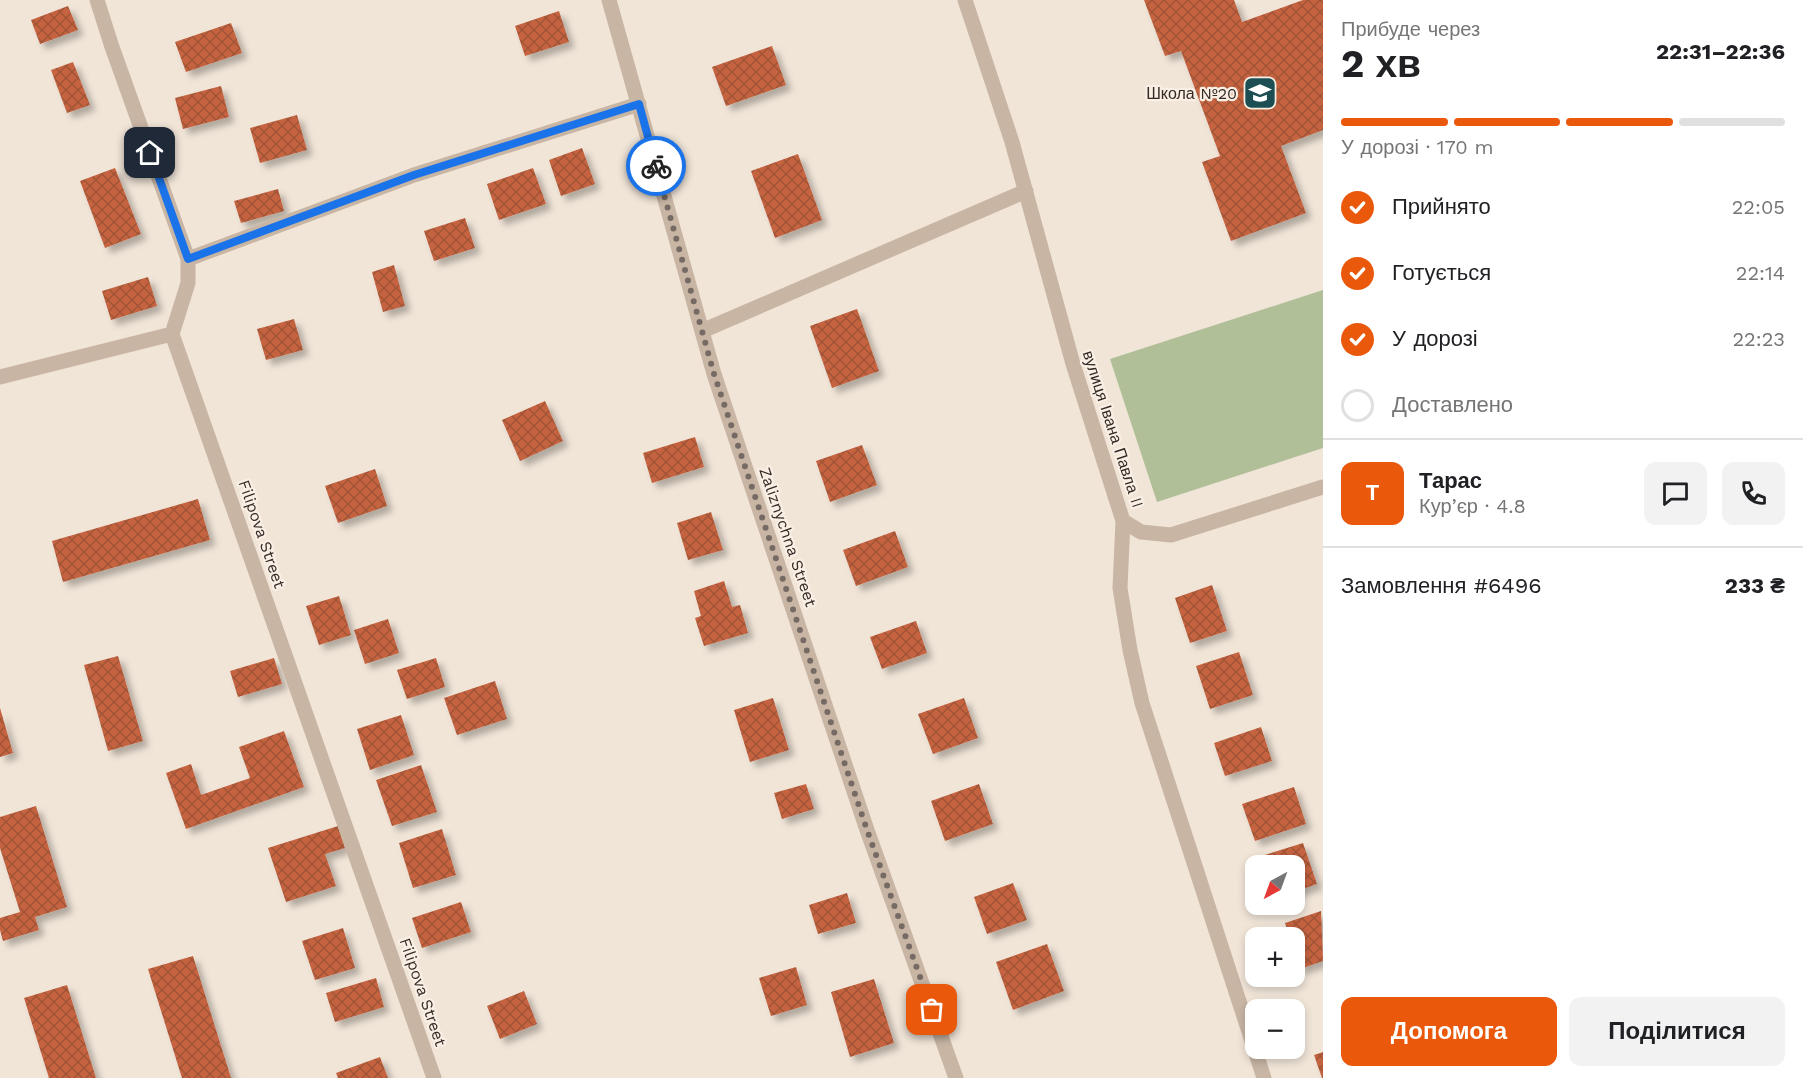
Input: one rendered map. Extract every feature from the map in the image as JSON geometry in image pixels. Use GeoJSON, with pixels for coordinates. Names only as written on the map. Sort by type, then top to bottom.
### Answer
{"type":"FeatureCollection","features":[{"type":"Feature","properties":{"kind":"street"},"geometry":{"type":"LineString","coordinates":[[0,377],[172,334],[188,283],[188,259],[116,58],[98,0]]}},
{"type":"Feature","properties":{"kind":"street","name":"Zaliznychna Street"},"geometry":{"type":"LineString","coordinates":[[609,0],[714,374],[867,830],[956,1078]]}},
{"type":"Feature","properties":{"kind":"street","name":"вулиця Івана Павла II"},"geometry":{"type":"LineString","coordinates":[[965,0],[1012,142],[1073,364],[1123,521],[1120,588],[1130,650],[1142,703],[1264,1078]]}},
{"type":"Feature","properties":{"kind":"street"},"geometry":{"type":"LineString","coordinates":[[188,259],[414,175],[639,104]]}},
{"type":"Feature","properties":{"kind":"street"},"geometry":{"type":"LineString","coordinates":[[702,331],[1026,191]]}},
{"type":"Feature","properties":{"kind":"street","name":"Filipova Street"},"geometry":{"type":"LineString","coordinates":[[172,334],[434,1078]]}},
{"type":"Feature","properties":{"kind":"street"},"geometry":{"type":"LineString","coordinates":[[1123,521],[1141,532],[1171,535],[1323,487]]}},
{"type":"Feature","properties":{"kind":"green space"},"geometry":{"type":"Polygon","coordinates":[[[1323,290],[1323,448],[1157,502],[1110,359],[1323,290]]]}},
{"type":"Feature","properties":{"kind":"building","name":"Школа №20"},"geometry":{"type":"Polygon","coordinates":[[[1144,0],[1234,0],[1242,22],[1303,0],[1323,0],[1323,130],[1281,146],[1306,213],[1231,241],[1202,162],[1220,156],[1181,51],[1165,56],[1144,0]]]}},
{"type":"Feature","properties":{"kind":"building"},"geometry":{"type":"Polygon","coordinates":[[[68,6],[78,30],[40,44],[31,20],[68,6]]]}},
{"type":"Feature","properties":{"kind":"building"},"geometry":{"type":"Polygon","coordinates":[[[559,11],[569,42],[525,56],[515,26],[559,11]]]}},
{"type":"Feature","properties":{"kind":"building"},"geometry":{"type":"Polygon","coordinates":[[[231,23],[242,53],[186,72],[175,42],[231,23]]]}},
{"type":"Feature","properties":{"kind":"building"},"geometry":{"type":"Polygon","coordinates":[[[772,46],[786,85],[726,106],[712,67],[772,46]]]}},
{"type":"Feature","properties":{"kind":"building"},"geometry":{"type":"Polygon","coordinates":[[[73,62],[90,105],[67,113],[51,70],[73,62]]]}},
{"type":"Feature","properties":{"kind":"building"},"geometry":{"type":"Polygon","coordinates":[[[221,86],[229,117],[183,129],[175,98],[221,86]]]}},
{"type":"Feature","properties":{"kind":"building"},"geometry":{"type":"Polygon","coordinates":[[[297,115],[307,150],[260,163],[250,128],[297,115]]]}},
{"type":"Feature","properties":{"kind":"building"},"geometry":{"type":"Polygon","coordinates":[[[582,148],[595,184],[561,196],[549,160],[582,148]]]}},
{"type":"Feature","properties":{"kind":"building"},"geometry":{"type":"Polygon","coordinates":[[[798,154],[822,220],[775,238],[751,171],[798,154]]]}},
{"type":"Feature","properties":{"kind":"building"},"geometry":{"type":"Polygon","coordinates":[[[115,168],[141,234],[105,248],[80,181],[115,168]]]}},
{"type":"Feature","properties":{"kind":"building"},"geometry":{"type":"Polygon","coordinates":[[[533,168],[546,204],[499,220],[487,184],[533,168]]]}},
{"type":"Feature","properties":{"kind":"building"},"geometry":{"type":"Polygon","coordinates":[[[278,189],[284,211],[241,223],[234,201],[278,189]]]}},
{"type":"Feature","properties":{"kind":"building"},"geometry":{"type":"Polygon","coordinates":[[[465,218],[475,248],[434,261],[424,231],[465,218]]]}},
{"type":"Feature","properties":{"kind":"building"},"geometry":{"type":"Polygon","coordinates":[[[394,265],[405,306],[383,312],[372,272],[394,265]]]}},
{"type":"Feature","properties":{"kind":"building"},"geometry":{"type":"Polygon","coordinates":[[[148,277],[157,306],[111,320],[102,291],[148,277]]]}},
{"type":"Feature","properties":{"kind":"building"},"geometry":{"type":"Polygon","coordinates":[[[857,309],[879,371],[832,388],[810,326],[857,309]]]}},
{"type":"Feature","properties":{"kind":"building"},"geometry":{"type":"Polygon","coordinates":[[[294,319],[303,350],[266,360],[257,329],[294,319]]]}},
{"type":"Feature","properties":{"kind":"building"},"geometry":{"type":"Polygon","coordinates":[[[545,401],[563,441],[520,461],[502,420],[545,401]]]}},
{"type":"Feature","properties":{"kind":"building"},"geometry":{"type":"Polygon","coordinates":[[[695,437],[704,467],[652,483],[643,453],[695,437]]]}},
{"type":"Feature","properties":{"kind":"building"},"geometry":{"type":"Polygon","coordinates":[[[862,445],[877,485],[830,502],[816,461],[862,445]]]}},
{"type":"Feature","properties":{"kind":"building"},"geometry":{"type":"Polygon","coordinates":[[[375,469],[387,506],[338,523],[325,486],[375,469]]]}},
{"type":"Feature","properties":{"kind":"building"},"geometry":{"type":"Polygon","coordinates":[[[198,499],[210,540],[63,582],[52,541],[198,499]]]}},
{"type":"Feature","properties":{"kind":"building"},"geometry":{"type":"Polygon","coordinates":[[[711,512],[723,550],[688,560],[677,523],[711,512]]]}},
{"type":"Feature","properties":{"kind":"building"},"geometry":{"type":"Polygon","coordinates":[[[895,531],[908,567],[856,586],[843,550],[895,531]]]}},
{"type":"Feature","properties":{"kind":"building"},"geometry":{"type":"Polygon","coordinates":[[[724,581],[732,607],[740,605],[748,633],[704,646],[695,618],[701,616],[694,591],[724,581]]]}},
{"type":"Feature","properties":{"kind":"building"},"geometry":{"type":"Polygon","coordinates":[[[1212,585],[1227,631],[1190,643],[1175,598],[1212,585]]]}},
{"type":"Feature","properties":{"kind":"building"},"geometry":{"type":"Polygon","coordinates":[[[339,596],[351,635],[319,645],[306,606],[339,596]]]}},
{"type":"Feature","properties":{"kind":"building"},"geometry":{"type":"Polygon","coordinates":[[[388,619],[399,653],[365,664],[354,630],[388,619]]]}},
{"type":"Feature","properties":{"kind":"building"},"geometry":{"type":"Polygon","coordinates":[[[916,621],[927,653],[882,669],[870,637],[916,621]]]}},
{"type":"Feature","properties":{"kind":"building"},"geometry":{"type":"Polygon","coordinates":[[[1239,652],[1253,695],[1210,709],[1196,666],[1239,652]]]}},
{"type":"Feature","properties":{"kind":"building"},"geometry":{"type":"Polygon","coordinates":[[[118,656],[143,741],[108,751],[84,665],[118,656]]]}},
{"type":"Feature","properties":{"kind":"building"},"geometry":{"type":"Polygon","coordinates":[[[274,658],[282,684],[238,697],[230,671],[274,658]]]}},
{"type":"Feature","properties":{"kind":"building"},"geometry":{"type":"Polygon","coordinates":[[[436,658],[445,687],[407,699],[397,670],[436,658]]]}},
{"type":"Feature","properties":{"kind":"building"},"geometry":{"type":"Polygon","coordinates":[[[495,681],[507,719],[457,735],[444,698],[495,681]]]}},
{"type":"Feature","properties":{"kind":"building"},"geometry":{"type":"Polygon","coordinates":[[[773,698],[789,750],[750,762],[734,710],[773,698]]]}},
{"type":"Feature","properties":{"kind":"building"},"geometry":{"type":"Polygon","coordinates":[[[964,698],[978,738],[933,754],[918,714],[964,698]]]}},
{"type":"Feature","properties":{"kind":"building"},"geometry":{"type":"Polygon","coordinates":[[[0,708],[13,753],[0,757],[0,708]]]}},
{"type":"Feature","properties":{"kind":"building"},"geometry":{"type":"Polygon","coordinates":[[[401,715],[414,755],[370,770],[357,729],[401,715]]]}},
{"type":"Feature","properties":{"kind":"building"},"geometry":{"type":"Polygon","coordinates":[[[1261,727],[1272,761],[1225,776],[1214,743],[1261,727]]]}},
{"type":"Feature","properties":{"kind":"building"},"geometry":{"type":"Polygon","coordinates":[[[284,731],[304,787],[186,829],[166,773],[191,764],[201,795],[250,778],[239,747],[284,731]]]}},
{"type":"Feature","properties":{"kind":"building"},"geometry":{"type":"Polygon","coordinates":[[[421,765],[437,812],[392,826],[376,780],[421,765]]]}},
{"type":"Feature","properties":{"kind":"building"},"geometry":{"type":"Polygon","coordinates":[[[806,784],[814,809],[782,819],[774,793],[806,784]]]}},
{"type":"Feature","properties":{"kind":"building"},"geometry":{"type":"Polygon","coordinates":[[[979,784],[993,824],[945,841],[931,801],[979,784]]]}},
{"type":"Feature","properties":{"kind":"building"},"geometry":{"type":"Polygon","coordinates":[[[1294,787],[1306,824],[1255,841],[1242,804],[1294,787]]]}},
{"type":"Feature","properties":{"kind":"building"},"geometry":{"type":"Polygon","coordinates":[[[36,806],[67,907],[35,917],[39,930],[3,941],[0,918],[20,912],[0,848],[0,817],[36,806]]]}},
{"type":"Feature","properties":{"kind":"building"},"geometry":{"type":"Polygon","coordinates":[[[338,826],[345,848],[325,854],[336,886],[286,902],[268,848],[338,826]]]}},
{"type":"Feature","properties":{"kind":"building"},"geometry":{"type":"Polygon","coordinates":[[[442,829],[456,875],[413,888],[399,843],[442,829]]]}},
{"type":"Feature","properties":{"kind":"building"},"geometry":{"type":"Polygon","coordinates":[[[1303,843],[1317,884],[1305,888],[1305,855],[1265,855],[1303,843]]]}},
{"type":"Feature","properties":{"kind":"building"},"geometry":{"type":"Polygon","coordinates":[[[1013,883],[1027,920],[987,934],[974,897],[1013,883]]]}},
{"type":"Feature","properties":{"kind":"building"},"geometry":{"type":"Polygon","coordinates":[[[847,893],[856,923],[818,934],[809,905],[847,893]]]}},
{"type":"Feature","properties":{"kind":"building"},"geometry":{"type":"Polygon","coordinates":[[[461,902],[471,932],[422,948],[412,918],[461,902]]]}},
{"type":"Feature","properties":{"kind":"building"},"geometry":{"type":"Polygon","coordinates":[[[1321,911],[1323,961],[1305,967],[1305,927],[1286,927],[1285,923],[1321,911]]]}},
{"type":"Feature","properties":{"kind":"building"},"geometry":{"type":"Polygon","coordinates":[[[343,928],[355,968],[315,980],[302,941],[343,928]]]}},
{"type":"Feature","properties":{"kind":"building"},"geometry":{"type":"Polygon","coordinates":[[[1047,944],[1064,991],[1013,1010],[996,962],[1047,944]]]}},
{"type":"Feature","properties":{"kind":"building"},"geometry":{"type":"Polygon","coordinates":[[[193,956],[231,1078],[182,1078],[148,969],[193,956]]]}},
{"type":"Feature","properties":{"kind":"building"},"geometry":{"type":"Polygon","coordinates":[[[796,967],[807,1005],[771,1016],[759,978],[796,967]]]}},
{"type":"Feature","properties":{"kind":"building"},"geometry":{"type":"Polygon","coordinates":[[[376,978],[384,1007],[335,1022],[326,993],[376,978]]]}},
{"type":"Feature","properties":{"kind":"building"},"geometry":{"type":"Polygon","coordinates":[[[874,979],[894,1043],[850,1057],[831,992],[874,979]]]}},
{"type":"Feature","properties":{"kind":"building"},"geometry":{"type":"Polygon","coordinates":[[[67,985],[96,1078],[49,1078],[24,998],[67,985]]]}},
{"type":"Feature","properties":{"kind":"building"},"geometry":{"type":"Polygon","coordinates":[[[524,991],[537,1024],[500,1039],[487,1006],[524,991]]]}},
{"type":"Feature","properties":{"kind":"building"},"geometry":{"type":"Polygon","coordinates":[[[1323,1052],[1323,1078],[1322,1078],[1314,1055],[1323,1052]]]}},
{"type":"Feature","properties":{"kind":"building"},"geometry":{"type":"Polygon","coordinates":[[[380,1057],[388,1078],[338,1078],[336,1073],[380,1057]]]}},
{"type":"Feature","properties":{"kind":"way so far"},"geometry":{"type":"LineString","coordinates":[[656,166],[714,374],[867,830],[932,1010]]}},
{"type":"Feature","properties":{"kind":"place","name":"Школа №20"},"geometry":{"type":"Point","coordinates":[1260,93]}},
{"type":"Feature","properties":{"kind":"route"},"geometry":{"type":"LineString","coordinates":[[150,153],[188,259],[414,175],[639,104],[656,166]]}}]}
